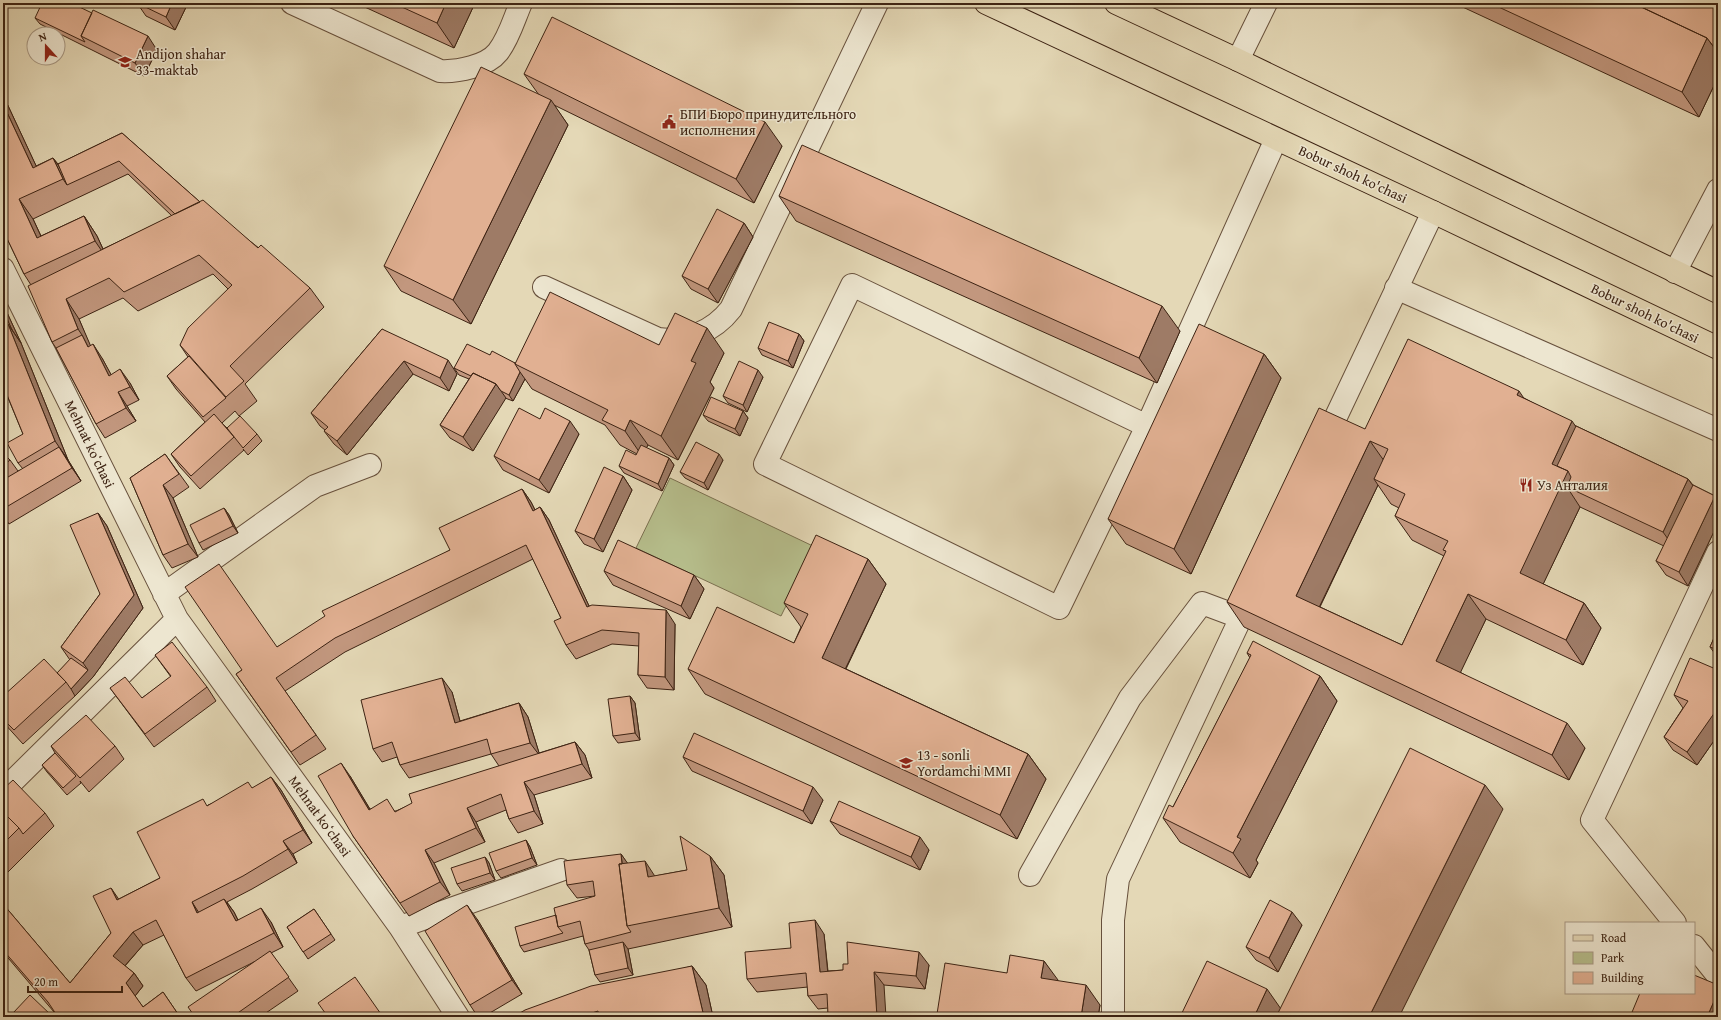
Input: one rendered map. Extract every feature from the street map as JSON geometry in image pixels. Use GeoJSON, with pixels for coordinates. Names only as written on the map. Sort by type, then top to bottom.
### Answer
{"type":"FeatureCollection","features":[{"type":"Feature","properties":{"kind":"main road","name":"Bobur shoh ko'chasi"},"geometry":{"type":"LineString","coordinates":[[986,3],[1433,212],[1718,348]]}},
{"type":"Feature","properties":{"kind":"main road"},"geometry":{"type":"LineString","coordinates":[[1116,3],[1238,60],[1718,292]]}},
{"type":"Feature","properties":{"kind":"street"},"geometry":{"type":"LineString","coordinates":[[292,3],[440,71],[455,72],[475,66],[497,53],[504,43],[521,3]]}},
{"type":"Feature","properties":{"kind":"street"},"geometry":{"type":"LineString","coordinates":[[544,287],[658,339],[673,341],[693,336],[723,320],[731,309],[877,3]]}},
{"type":"Feature","properties":{"kind":"street"},"geometry":{"type":"LineString","coordinates":[[1238,60],[1266,3]]}},
{"type":"Feature","properties":{"kind":"street"},"geometry":{"type":"LineString","coordinates":[[1147,426],[852,285],[765,464],[1059,608],[1147,426],[1276,139]]}},
{"type":"Feature","properties":{"kind":"street"},"geometry":{"type":"LineString","coordinates":[[1675,272],[1718,190]]}},
{"type":"Feature","properties":{"kind":"street"},"geometry":{"type":"LineString","coordinates":[[1315,460],[1433,212]]}},
{"type":"Feature","properties":{"kind":"street","name":"Mehnat koʻchasi"},"geometry":{"type":"LineString","coordinates":[[3,269],[176,619],[400,927],[458,1017]]}},
{"type":"Feature","properties":{"kind":"street"},"geometry":{"type":"LineString","coordinates":[[1396,288],[1718,430]]}},
{"type":"Feature","properties":{"kind":"street"},"geometry":{"type":"LineString","coordinates":[[164,594],[315,486],[370,465]]}},
{"type":"Feature","properties":{"kind":"street"},"geometry":{"type":"LineString","coordinates":[[1674,922],[1592,820],[1718,552]]}},
{"type":"Feature","properties":{"kind":"street"},"geometry":{"type":"LineString","coordinates":[[1113,1017],[1113,920],[1118,879],[1262,575]]}},
{"type":"Feature","properties":{"kind":"street"},"geometry":{"type":"LineString","coordinates":[[1030,875],[1130,698],[1202,603],[1242,618]]}},
{"type":"Feature","properties":{"kind":"street"},"geometry":{"type":"LineString","coordinates":[[3,791],[176,619]]}},
{"type":"Feature","properties":{"kind":"street"},"geometry":{"type":"LineString","coordinates":[[400,927],[560,870]]}},
{"type":"Feature","properties":{"kind":"street"},"geometry":{"type":"LineString","coordinates":[[1695,947],[1718,976]]}},
{"type":"Feature","properties":{"kind":"green space"},"geometry":{"type":"Polygon","coordinates":[[[670,478],[815,547],[781,616],[636,548],[670,478]]]}},
{"type":"Feature","properties":{"kind":"building"},"geometry":{"type":"Polygon","coordinates":[[[42,3],[71,3],[92,13],[81,36],[85,42],[66,33],[66,26],[52,26],[35,18],[42,3]]]}},
{"type":"Feature","properties":{"kind":"building"},"geometry":{"type":"Polygon","coordinates":[[[137,3],[172,3],[166,17],[137,3]]]}},
{"type":"Feature","properties":{"kind":"building"},"geometry":{"type":"Polygon","coordinates":[[[393,3],[446,3],[437,23],[393,3]]]}},
{"type":"Feature","properties":{"kind":"building"},"geometry":{"type":"Polygon","coordinates":[[[1490,3],[1633,3],[1707,38],[1682,92],[1490,3]]]}},
{"type":"Feature","properties":{"kind":"building"},"geometry":{"type":"Polygon","coordinates":[[[1643,3],[1713,3],[1718,5],[1718,48],[1717,49],[1714,47],[1707,38],[1641,7],[1643,3]]]}},
{"type":"Feature","properties":{"kind":"building"},"geometry":{"type":"Polygon","coordinates":[[[93,10],[148,36],[135,63],[81,36],[93,10]]]}},
{"type":"Feature","properties":{"kind":"building"},"geometry":{"type":"Polygon","coordinates":[[[552,17],[765,122],[736,179],[524,74],[552,17]]]}},
{"type":"Feature","properties":{"kind":"building"},"geometry":{"type":"Polygon","coordinates":[[[481,67],[551,100],[453,300],[384,266],[481,67]]]}},
{"type":"Feature","properties":{"kind":"building"},"geometry":{"type":"Polygon","coordinates":[[[3,104],[33,168],[53,158],[63,179],[19,199],[37,238],[84,216],[95,241],[24,274],[3,230],[3,104]]]}},
{"type":"Feature","properties":{"kind":"building"},"geometry":{"type":"Polygon","coordinates":[[[122,133],[200,202],[175,214],[119,161],[67,185],[58,164],[122,133]]]}},
{"type":"Feature","properties":{"kind":"building"},"geometry":{"type":"Polygon","coordinates":[[[802,145],[1162,306],[1139,358],[779,196],[802,145]]]}},
{"type":"Feature","properties":{"kind":"building"},"geometry":{"type":"Polygon","coordinates":[[[203,200],[258,248],[261,245],[310,288],[230,366],[244,381],[226,397],[180,345],[188,328],[232,285],[199,255],[124,292],[109,278],[66,299],[78,329],[52,342],[28,286],[203,200]]]}},
{"type":"Feature","properties":{"kind":"building"},"geometry":{"type":"Polygon","coordinates":[[[717,209],[744,223],[708,289],[682,276],[717,209]]]}},
{"type":"Feature","properties":{"kind":"building"},"geometry":{"type":"Polygon","coordinates":[[[550,292],[659,345],[675,313],[707,328],[691,361],[696,363],[661,436],[630,420],[625,431],[602,420],[608,410],[515,364],[550,292]]]}},
{"type":"Feature","properties":{"kind":"building"},"geometry":{"type":"Polygon","coordinates":[[[3,310],[12,330],[8,324],[3,328],[3,310]]]}},
{"type":"Feature","properties":{"kind":"building"},"geometry":{"type":"Polygon","coordinates":[[[769,322],[799,334],[788,361],[758,348],[769,322]]]}},
{"type":"Feature","properties":{"kind":"building"},"geometry":{"type":"Polygon","coordinates":[[[8,324],[55,441],[18,463],[7,443],[23,434],[3,385],[3,328],[8,324]]]}},
{"type":"Feature","properties":{"kind":"building"},"geometry":{"type":"Polygon","coordinates":[[[1199,324],[1264,354],[1174,549],[1108,519],[1199,324]]]}},
{"type":"Feature","properties":{"kind":"building"},"geometry":{"type":"Polygon","coordinates":[[[382,329],[448,360],[440,378],[404,361],[337,441],[324,431],[328,427],[311,413],[382,329]]]}},
{"type":"Feature","properties":{"kind":"building"},"geometry":{"type":"Polygon","coordinates":[[[82,335],[88,347],[93,344],[109,376],[120,369],[130,387],[118,392],[126,408],[96,424],[56,348],[82,335]]]}},
{"type":"Feature","properties":{"kind":"building"},"geometry":{"type":"Polygon","coordinates":[[[1408,339],[1519,391],[1517,395],[1572,421],[1552,464],[1568,471],[1520,573],[1584,603],[1566,640],[1468,594],[1436,661],[1567,723],[1552,755],[1227,602],[1319,408],[1365,429],[1408,339]],[[1370,441],[1296,596],[1402,645],[1446,551],[1443,550],[1448,541],[1395,516],[1405,494],[1374,479],[1388,449],[1370,441]]]}},
{"type":"Feature","properties":{"kind":"building"},"geometry":{"type":"Polygon","coordinates":[[[467,344],[490,355],[492,351],[515,363],[520,372],[509,395],[501,391],[496,384],[473,373],[471,376],[454,368],[467,344]]]}},
{"type":"Feature","properties":{"kind":"building"},"geometry":{"type":"Polygon","coordinates":[[[189,356],[226,398],[203,417],[167,376],[189,356]]]}},
{"type":"Feature","properties":{"kind":"building"},"geometry":{"type":"Polygon","coordinates":[[[739,361],[758,370],[743,405],[723,396],[739,361]]]}},
{"type":"Feature","properties":{"kind":"building"},"geometry":{"type":"Polygon","coordinates":[[[473,373],[496,384],[463,437],[440,425],[473,373]]]}},
{"type":"Feature","properties":{"kind":"building"},"geometry":{"type":"Polygon","coordinates":[[[711,397],[743,411],[735,429],[703,415],[711,397]]]}},
{"type":"Feature","properties":{"kind":"building"},"geometry":{"type":"Polygon","coordinates":[[[519,408],[540,419],[545,408],[570,421],[539,480],[494,456],[519,408]]]}},
{"type":"Feature","properties":{"kind":"building"},"geometry":{"type":"Polygon","coordinates":[[[214,414],[234,437],[191,476],[171,454],[214,414]]]}},
{"type":"Feature","properties":{"kind":"building"},"geometry":{"type":"Polygon","coordinates":[[[240,416],[257,434],[243,448],[227,428],[240,416]]]}},
{"type":"Feature","properties":{"kind":"building"},"geometry":{"type":"Polygon","coordinates":[[[1576,426],[1688,479],[1663,532],[1567,487],[1571,477],[1568,471],[1557,466],[1576,426]]]}},
{"type":"Feature","properties":{"kind":"building"},"geometry":{"type":"Polygon","coordinates":[[[696,442],[719,454],[704,483],[680,472],[696,442]]]}},
{"type":"Feature","properties":{"kind":"building"},"geometry":{"type":"Polygon","coordinates":[[[641,445],[669,458],[658,484],[619,466],[626,450],[636,455],[641,445]]]}},
{"type":"Feature","properties":{"kind":"building"},"geometry":{"type":"Polygon","coordinates":[[[59,447],[72,468],[3,509],[3,480],[59,447]]]}},
{"type":"Feature","properties":{"kind":"building"},"geometry":{"type":"Polygon","coordinates":[[[3,453],[10,460],[3,466],[3,453]]]}},
{"type":"Feature","properties":{"kind":"building"},"geometry":{"type":"Polygon","coordinates":[[[165,454],[179,474],[163,485],[188,544],[163,555],[130,478],[165,454]]]}},
{"type":"Feature","properties":{"kind":"building"},"geometry":{"type":"Polygon","coordinates":[[[604,467],[623,476],[594,539],[575,531],[604,467]]]}},
{"type":"Feature","properties":{"kind":"building"},"geometry":{"type":"Polygon","coordinates":[[[1693,485],[1715,496],[1679,572],[1656,561],[1693,485]]]}},
{"type":"Feature","properties":{"kind":"building"},"geometry":{"type":"Polygon","coordinates":[[[522,489],[533,511],[540,507],[587,607],[592,605],[666,610],[665,677],[638,675],[639,633],[602,630],[566,645],[554,621],[561,618],[526,545],[335,638],[276,678],[316,735],[291,752],[236,674],[242,670],[185,587],[219,564],[277,647],[325,616],[322,611],[450,550],[439,528],[522,489]]]}},
{"type":"Feature","properties":{"kind":"building"},"geometry":{"type":"Polygon","coordinates":[[[224,508],[233,526],[199,543],[190,525],[224,508]]]}},
{"type":"Feature","properties":{"kind":"building"},"geometry":{"type":"Polygon","coordinates":[[[98,513],[134,595],[83,663],[61,647],[100,594],[70,525],[98,513]]]}},
{"type":"Feature","properties":{"kind":"building"},"geometry":{"type":"Polygon","coordinates":[[[816,535],[868,559],[822,658],[1028,754],[1000,815],[688,669],[717,607],[794,643],[808,614],[784,603],[816,535]]]}},
{"type":"Feature","properties":{"kind":"building"},"geometry":{"type":"Polygon","coordinates":[[[618,540],[694,575],[681,606],[604,571],[618,540]]]}},
{"type":"Feature","properties":{"kind":"building"},"geometry":{"type":"Polygon","coordinates":[[[1718,629],[1718,650],[1710,647],[1718,629]]]}},
{"type":"Feature","properties":{"kind":"building"},"geometry":{"type":"Polygon","coordinates":[[[1253,641],[1320,676],[1237,837],[1241,839],[1233,853],[1163,818],[1169,805],[1173,807],[1251,655],[1247,653],[1253,641]]]}},
{"type":"Feature","properties":{"kind":"building"},"geometry":{"type":"Polygon","coordinates":[[[172,642],[207,687],[145,734],[110,688],[125,677],[142,698],[171,676],[155,655],[172,642]]]}},
{"type":"Feature","properties":{"kind":"building"},"geometry":{"type":"Polygon","coordinates":[[[71,658],[88,670],[71,689],[57,673],[71,658]]]}},
{"type":"Feature","properties":{"kind":"building"},"geometry":{"type":"Polygon","coordinates":[[[1690,658],[1718,670],[1718,705],[1715,712],[1687,752],[1664,737],[1688,701],[1674,695],[1690,658]]]}},
{"type":"Feature","properties":{"kind":"building"},"geometry":{"type":"Polygon","coordinates":[[[44,659],[66,682],[14,730],[3,719],[3,696],[44,659]]]}},
{"type":"Feature","properties":{"kind":"building"},"geometry":{"type":"Polygon","coordinates":[[[442,678],[455,723],[519,703],[530,743],[491,754],[487,739],[400,765],[392,742],[373,749],[361,700],[442,678]]]}},
{"type":"Feature","properties":{"kind":"building"},"geometry":{"type":"Polygon","coordinates":[[[630,696],[635,733],[613,736],[608,699],[630,696]]]}},
{"type":"Feature","properties":{"kind":"building"},"geometry":{"type":"Polygon","coordinates":[[[86,715],[115,746],[80,778],[51,746],[86,715]]]}},
{"type":"Feature","properties":{"kind":"building"},"geometry":{"type":"Polygon","coordinates":[[[694,733],[813,787],[803,811],[683,757],[694,733]]]}},
{"type":"Feature","properties":{"kind":"building"},"geometry":{"type":"Polygon","coordinates":[[[575,742],[582,764],[524,782],[534,811],[509,819],[501,794],[467,808],[476,828],[425,850],[440,882],[400,903],[353,836],[318,776],[341,763],[369,810],[387,799],[395,812],[412,803],[409,794],[575,742]]]}},
{"type":"Feature","properties":{"kind":"building"},"geometry":{"type":"Polygon","coordinates":[[[1410,748],[1485,785],[1369,1017],[1276,1017],[1410,748]]]}},
{"type":"Feature","properties":{"kind":"building"},"geometry":{"type":"Polygon","coordinates":[[[55,753],[76,776],[63,788],[42,765],[55,753]]]}},
{"type":"Feature","properties":{"kind":"building"},"geometry":{"type":"Polygon","coordinates":[[[271,777],[303,830],[283,841],[288,849],[243,876],[192,902],[197,913],[224,899],[236,921],[261,908],[274,933],[186,978],[156,920],[133,932],[113,956],[134,973],[126,983],[143,1007],[163,992],[180,1017],[58,1017],[48,1002],[3,950],[3,904],[70,983],[111,933],[93,896],[111,888],[117,900],[160,878],[137,832],[203,799],[207,806],[248,782],[252,788],[271,777]]]}},
{"type":"Feature","properties":{"kind":"building"},"geometry":{"type":"Polygon","coordinates":[[[13,780],[45,813],[23,834],[3,812],[3,789],[13,780]]]}},
{"type":"Feature","properties":{"kind":"building"},"geometry":{"type":"Polygon","coordinates":[[[839,801],[920,837],[911,857],[830,821],[839,801]]]}},
{"type":"Feature","properties":{"kind":"building"},"geometry":{"type":"Polygon","coordinates":[[[3,812],[19,828],[3,844],[3,812]]]}},
{"type":"Feature","properties":{"kind":"building"},"geometry":{"type":"Polygon","coordinates":[[[680,836],[710,856],[719,908],[627,926],[619,864],[645,861],[648,877],[687,870],[680,836]]]}},
{"type":"Feature","properties":{"kind":"building"},"geometry":{"type":"Polygon","coordinates":[[[526,840],[532,858],[496,871],[489,853],[526,840]]]}},
{"type":"Feature","properties":{"kind":"building"},"geometry":{"type":"Polygon","coordinates":[[[621,854],[622,864],[619,864],[627,926],[631,932],[585,944],[580,921],[558,927],[554,908],[595,896],[593,881],[567,885],[564,861],[621,854]]]}},
{"type":"Feature","properties":{"kind":"building"},"geometry":{"type":"Polygon","coordinates":[[[485,857],[490,873],[457,884],[451,868],[485,857]]]}},
{"type":"Feature","properties":{"kind":"building"},"geometry":{"type":"Polygon","coordinates":[[[1270,900],[1292,912],[1269,958],[1246,947],[1270,900]]]}},
{"type":"Feature","properties":{"kind":"building"},"geometry":{"type":"Polygon","coordinates":[[[467,905],[512,980],[470,1005],[425,931],[467,905]]]}},
{"type":"Feature","properties":{"kind":"building"},"geometry":{"type":"Polygon","coordinates":[[[314,909],[331,934],[303,952],[287,927],[314,909]]]}},
{"type":"Feature","properties":{"kind":"building"},"geometry":{"type":"Polygon","coordinates":[[[556,915],[558,927],[563,933],[520,946],[515,927],[556,915]]]}},
{"type":"Feature","properties":{"kind":"building"},"geometry":{"type":"Polygon","coordinates":[[[815,920],[820,972],[843,970],[843,964],[848,964],[847,942],[919,952],[916,976],[874,972],[877,1017],[793,1017],[828,1014],[827,994],[808,996],[806,973],[747,979],[745,952],[791,948],[789,923],[815,920]]]}},
{"type":"Feature","properties":{"kind":"building"},"geometry":{"type":"Polygon","coordinates":[[[623,942],[628,968],[595,975],[589,950],[623,942]]]}},
{"type":"Feature","properties":{"kind":"building"},"geometry":{"type":"Polygon","coordinates":[[[270,951],[289,977],[232,1017],[195,1017],[188,1007],[270,951]]]}},
{"type":"Feature","properties":{"kind":"building"},"geometry":{"type":"Polygon","coordinates":[[[1010,955],[1044,961],[1041,978],[1086,985],[1081,1017],[958,1017],[937,1014],[945,963],[1007,973],[1010,955]]]}},
{"type":"Feature","properties":{"kind":"building"},"geometry":{"type":"Polygon","coordinates":[[[1207,961],[1267,989],[1254,1017],[1180,1017],[1207,961]]]}},
{"type":"Feature","properties":{"kind":"building"},"geometry":{"type":"Polygon","coordinates":[[[692,966],[704,1017],[650,1017],[649,1015],[639,1017],[599,1017],[598,1011],[580,1017],[513,1017],[525,1010],[591,986],[692,966]]]}},
{"type":"Feature","properties":{"kind":"building"},"geometry":{"type":"Polygon","coordinates":[[[1695,975],[1718,985],[1718,992],[1707,1017],[1630,1017],[1640,994],[1695,994],[1695,975]]]}},
{"type":"Feature","properties":{"kind":"building"},"geometry":{"type":"Polygon","coordinates":[[[355,977],[383,1017],[328,1017],[318,1003],[355,977]]]}},
{"type":"Feature","properties":{"kind":"building"},"geometry":{"type":"Polygon","coordinates":[[[30,995],[51,1015],[54,1012],[58,1017],[18,1017],[13,1013],[30,995]]]}},
{"type":"Feature","properties":{"kind":"place","name":"Andijon shahar 33-maktab"},"geometry":{"type":"Point","coordinates":[125,62]}},
{"type":"Feature","properties":{"kind":"place","name":"БПИ Бюро принудительного исполнения"},"geometry":{"type":"Point","coordinates":[669,122]}},
{"type":"Feature","properties":{"kind":"place","name":"Уз Анталия"},"geometry":{"type":"Point","coordinates":[1526,485]}},
{"type":"Feature","properties":{"kind":"place","name":"13 - sonli Yordamchi MMI"},"geometry":{"type":"Point","coordinates":[906,763]}}]}
